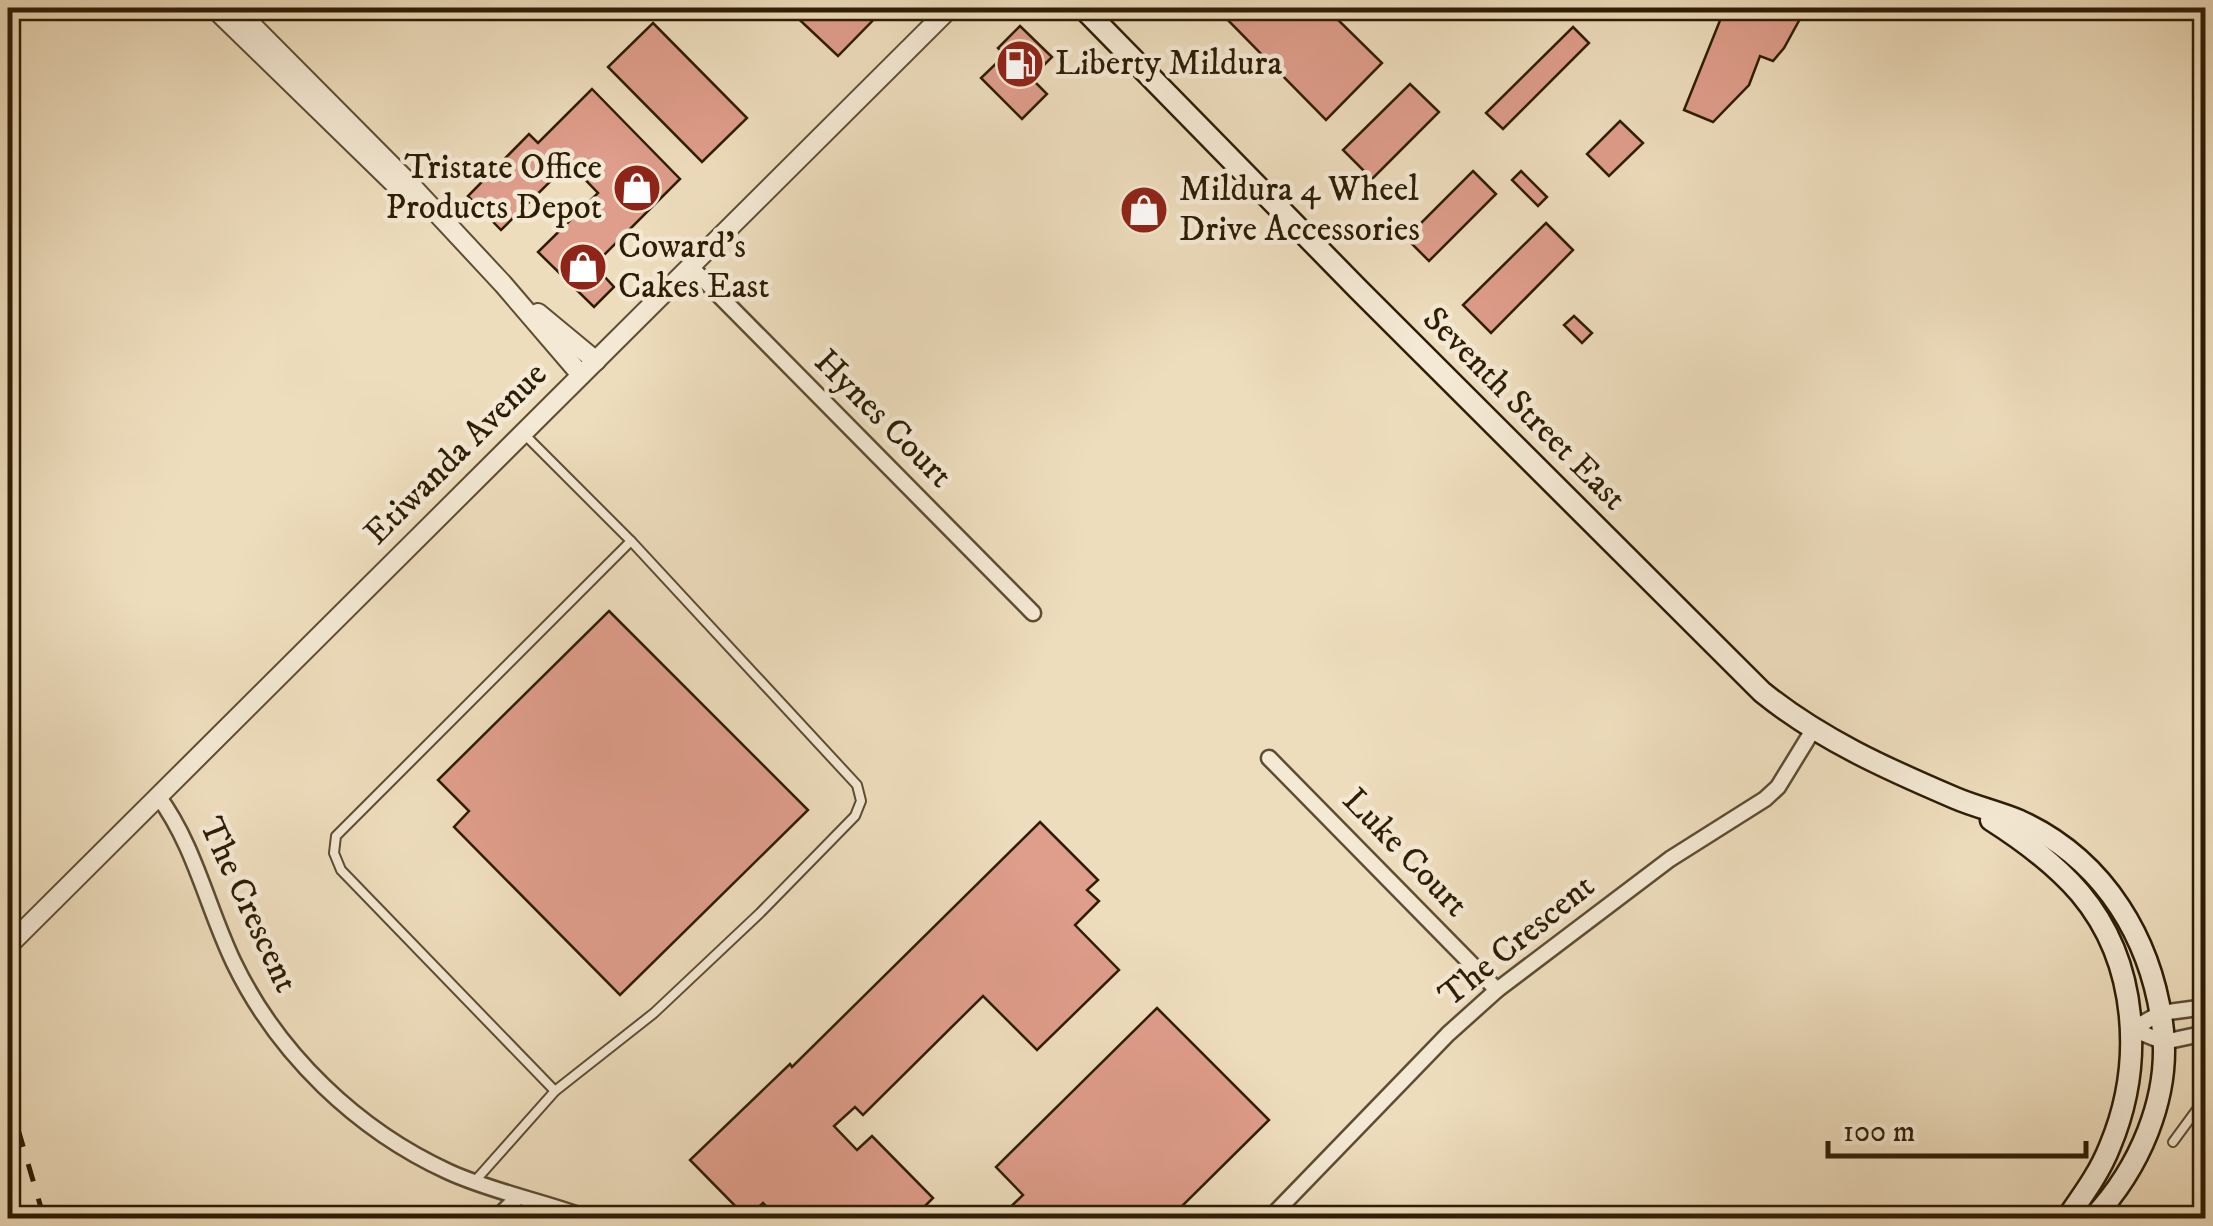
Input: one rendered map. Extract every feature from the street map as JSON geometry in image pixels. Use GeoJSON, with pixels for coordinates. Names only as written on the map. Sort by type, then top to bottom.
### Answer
{"type":"FeatureCollection","features":[{"type":"Feature","properties":{"kind":"main road","name":"Seventh Street East"},"geometry":{"type":"LineString","coordinates":[[1083,8],[1732,664],[1813,730],[1896,772],[2020,822],[2056,842],[2107,888],[2141,945],[2164,1042],[2154,1113],[2142,1146],[2127,1176],[2093,1218]]}},
{"type":"Feature","properties":{"kind":"main road","name":"Seventh Street East"},"geometry":{"type":"LineString","coordinates":[[1960,800],[2026,842],[2081,895],[2117,960],[2132,1029],[2130,1078],[2109,1150],[2067,1218]]}},
{"type":"Feature","properties":{"kind":"street"},"geometry":{"type":"LineString","coordinates":[[214,8],[382,174],[465,246]]}},
{"type":"Feature","properties":{"kind":"street"},"geometry":{"type":"LineString","coordinates":[[235,8],[408,182],[581,375]]}},
{"type":"Feature","properties":{"kind":"street","name":"Etiwanda Avenue"},"geometry":{"type":"LineString","coordinates":[[8,946],[950,8]]}},
{"type":"Feature","properties":{"kind":"street","name":"Hynes Court"},"geometry":{"type":"LineString","coordinates":[[690,266],[1033,613]]}},
{"type":"Feature","properties":{"kind":"street"},"geometry":{"type":"LineString","coordinates":[[503,284],[596,361]]}},
{"type":"Feature","properties":{"kind":"street","name":"The Crescent"},"geometry":{"type":"LineString","coordinates":[[1270,1218],[1434,1048],[1497,990],[1670,859],[1765,799],[1778,787],[1813,730]]}},
{"type":"Feature","properties":{"kind":"street","name":"Luke Court"},"geometry":{"type":"LineString","coordinates":[[1269,758],[1497,990]]}},
{"type":"Feature","properties":{"kind":"street","name":"The Crescent"},"geometry":{"type":"LineString","coordinates":[[158,796],[183,833],[235,965],[286,1045],[327,1090],[400,1146],[450,1172],[587,1218]]}},
{"type":"Feature","properties":{"kind":"street"},"geometry":{"type":"LineString","coordinates":[[2132,1029],[2160,1013],[2206,1007]]}},
{"type":"Feature","properties":{"kind":"street"},"geometry":{"type":"LineString","coordinates":[[2132,1029],[2164,1042],[2206,1033]]}},
{"type":"Feature","properties":{"kind":"street"},"geometry":{"type":"LineString","coordinates":[[498,1218],[518,1197]]}},
{"type":"Feature","properties":{"kind":"lane"},"geometry":{"type":"LineString","coordinates":[[475,1181],[555,1091],[654,1013],[760,914],[855,816],[862,802],[857,784],[630,541],[522,433]]}},
{"type":"Feature","properties":{"kind":"lane"},"geometry":{"type":"LineString","coordinates":[[555,1091],[341,870],[334,853],[336,836],[630,541]]}},
{"type":"Feature","properties":{"kind":"lane"},"geometry":{"type":"LineString","coordinates":[[2173,1142],[2206,1097]]}},
{"type":"Feature","properties":{"kind":"building"},"geometry":{"type":"Polygon","coordinates":[[[787,8],[885,8],[838,56],[787,8]]]}},
{"type":"Feature","properties":{"kind":"building"},"geometry":{"type":"Polygon","coordinates":[[[1216,8],[1326,8],[1382,63],[1326,120],[1216,8]]]}},
{"type":"Feature","properties":{"kind":"building"},"geometry":{"type":"Polygon","coordinates":[[[1725,8],[1806,8],[1784,48],[1773,61],[1760,56],[1749,85],[1713,122],[1684,110],[1725,8]]]}},
{"type":"Feature","properties":{"kind":"building"},"geometry":{"type":"Polygon","coordinates":[[[653,23],[747,118],[702,162],[608,67],[653,23]]]}},
{"type":"Feature","properties":{"kind":"building"},"geometry":{"type":"Polygon","coordinates":[[[1020,26],[1052,57],[1031,78],[1047,94],[1022,119],[981,78],[1005,55],[998,48],[1020,26]]]}},
{"type":"Feature","properties":{"kind":"building"},"geometry":{"type":"Polygon","coordinates":[[[1573,27],[1589,43],[1503,129],[1486,113],[1573,27]]]}},
{"type":"Feature","properties":{"kind":"building"},"geometry":{"type":"Polygon","coordinates":[[[1410,84],[1439,112],[1372,179],[1343,150],[1410,84]]]}},
{"type":"Feature","properties":{"kind":"building"},"geometry":{"type":"Polygon","coordinates":[[[592,89],[680,179],[594,265],[614,287],[594,307],[538,252],[598,193],[569,163],[501,230],[468,196],[529,134],[538,143],[592,89]]]}},
{"type":"Feature","properties":{"kind":"building"},"geometry":{"type":"Polygon","coordinates":[[[1620,121],[1643,143],[1609,176],[1587,154],[1620,121]]]}},
{"type":"Feature","properties":{"kind":"building"},"geometry":{"type":"Polygon","coordinates":[[[1473,171],[1496,194],[1429,261],[1406,238],[1473,171]]]}},
{"type":"Feature","properties":{"kind":"building"},"geometry":{"type":"Polygon","coordinates":[[[1521,171],[1547,197],[1538,206],[1512,180],[1521,171]]]}},
{"type":"Feature","properties":{"kind":"building"},"geometry":{"type":"Polygon","coordinates":[[[1546,223],[1573,250],[1491,333],[1463,305],[1546,223]]]}},
{"type":"Feature","properties":{"kind":"building"},"geometry":{"type":"Polygon","coordinates":[[[1574,316],[1592,333],[1582,343],[1564,325],[1574,316]]]}},
{"type":"Feature","properties":{"kind":"building"},"geometry":{"type":"Polygon","coordinates":[[[609,611],[808,810],[620,995],[454,827],[469,811],[438,780],[609,611]]]}},
{"type":"Feature","properties":{"kind":"building"},"geometry":{"type":"Polygon","coordinates":[[[1040,822],[1098,880],[1087,890],[1099,901],[1075,925],[1119,970],[1037,1050],[983,996],[863,1115],[855,1107],[834,1126],[857,1150],[872,1136],[933,1198],[926,1205],[940,1218],[778,1218],[763,1203],[747,1218],[690,1160],[790,1064],[792,1067],[1040,822]]]}},
{"type":"Feature","properties":{"kind":"building"},"geometry":{"type":"Polygon","coordinates":[[[1157,1008],[1269,1120],[1170,1218],[999,1218],[1023,1195],[996,1167],[1157,1008]]]}},
{"type":"Feature","properties":{"kind":"railway"},"geometry":{"type":"LineString","coordinates":[[8,1095],[44,1218]]}},
{"type":"Feature","properties":{"kind":"place","name":"Liberty Mildura"},"geometry":{"type":"Point","coordinates":[1020,64]}},
{"type":"Feature","properties":{"kind":"place","name":"Tristate Office Products Depot"},"geometry":{"type":"Point","coordinates":[637,188]}},
{"type":"Feature","properties":{"kind":"place","name":"Mildura 4 Wheel Drive Accessories"},"geometry":{"type":"Point","coordinates":[1144,210]}},
{"type":"Feature","properties":{"kind":"place","name":"Coward's Cakes East"},"geometry":{"type":"Point","coordinates":[583,267]}}]}
